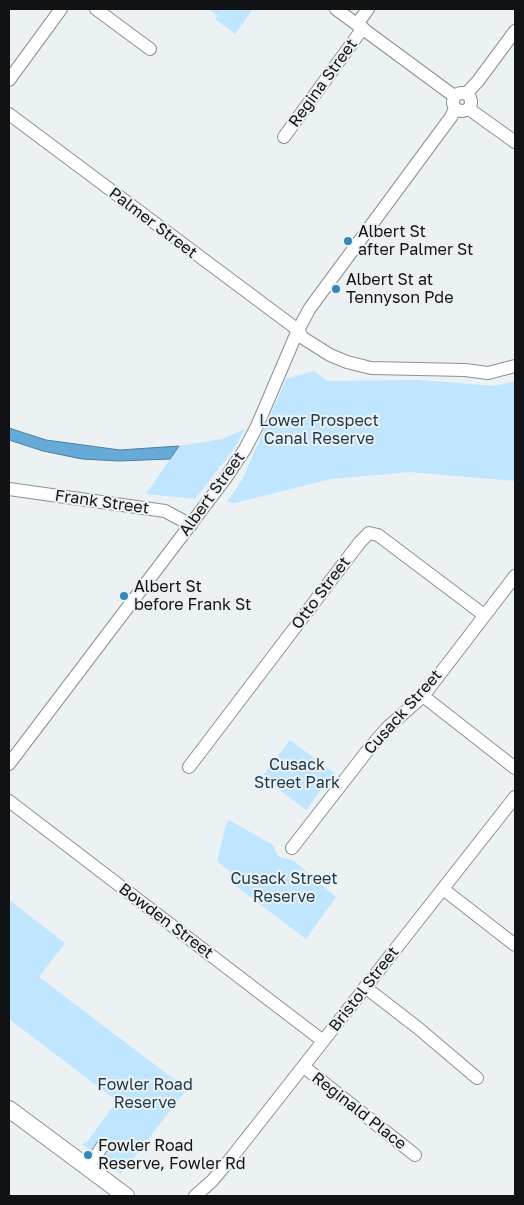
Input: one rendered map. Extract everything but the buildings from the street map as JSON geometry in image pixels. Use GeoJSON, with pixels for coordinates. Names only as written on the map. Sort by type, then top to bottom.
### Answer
{"type":"FeatureCollection","features":[{"type":"Feature","properties":{"kind":"main road"},"geometry":{"type":"LineString","coordinates":[[9,1109],[126,1196]]}},
{"type":"Feature","properties":{"kind":"street"},"geometry":{"type":"LineString","coordinates":[[9,80],[61,9]]}},
{"type":"Feature","properties":{"kind":"street"},"geometry":{"type":"LineString","coordinates":[[96,9],[150,50]]}},
{"type":"Feature","properties":{"kind":"street"},"geometry":{"type":"LineString","coordinates":[[336,9],[459,100],[471,99],[469,109],[515,142]]}},
{"type":"Feature","properties":{"kind":"street","name":"Regina Street"},"geometry":{"type":"LineString","coordinates":[[284,137],[360,26],[368,9]]}},
{"type":"Feature","properties":{"kind":"street","name":"Albert Street"},"geometry":{"type":"LineString","coordinates":[[9,764],[191,525],[246,449],[298,330],[310,308],[451,117],[459,100],[478,81],[515,31]]}},
{"type":"Feature","properties":{"kind":"street","name":"Palmer Street"},"geometry":{"type":"LineString","coordinates":[[9,114],[298,330],[303,338],[330,355],[347,362],[371,368],[465,370],[488,373],[515,366]]}},
{"type":"Feature","properties":{"kind":"street","name":"Frank Street"},"geometry":{"type":"LineString","coordinates":[[9,489],[166,511],[191,525]]}},
{"type":"Feature","properties":{"kind":"street","name":"Otto Street"},"geometry":{"type":"LineString","coordinates":[[189,767],[369,532],[378,535],[484,615]]}},
{"type":"Feature","properties":{"kind":"street","name":"Cusack Street"},"geometry":{"type":"LineString","coordinates":[[292,848],[368,750],[387,728],[423,696],[515,576]]}},
{"type":"Feature","properties":{"kind":"street"},"geometry":{"type":"LineString","coordinates":[[423,696],[515,768]]}},
{"type":"Feature","properties":{"kind":"street","name":"Bristol Street"},"geometry":{"type":"LineString","coordinates":[[203,1196],[212,1181],[304,1067],[515,797]]}},
{"type":"Feature","properties":{"kind":"street","name":"Bowden Street"},"geometry":{"type":"LineString","coordinates":[[9,801],[323,1041]]}},
{"type":"Feature","properties":{"kind":"street"},"geometry":{"type":"LineString","coordinates":[[443,889],[515,945]]}},
{"type":"Feature","properties":{"kind":"street"},"geometry":{"type":"LineString","coordinates":[[366,987],[477,1078]]}},
{"type":"Feature","properties":{"kind":"street","name":"Reginald Place"},"geometry":{"type":"LineString","coordinates":[[304,1067],[415,1155]]}},
{"type":"Feature","properties":{"kind":"street"},"geometry":{"type":"LineString","coordinates":[[88,1168],[103,1145]]}},
{"type":"Feature","properties":{"kind":"street","name":"Bristol Street"},"geometry":{"type":"LineString","coordinates":[[195,1196],[212,1181]]}},
{"type":"Feature","properties":{"kind":"green space"},"geometry":{"type":"Polygon","coordinates":[[[209,9],[253,9],[235,34],[215,19],[218,16],[209,9]]]}},
{"type":"Feature","properties":{"kind":"green space","name":"Lower Prospect Canal Reserve"},"geometry":{"type":"Polygon","coordinates":[[[314,371],[327,381],[421,380],[495,386],[515,381],[515,481],[410,472],[331,479],[235,503],[227,502],[242,480],[286,379],[314,371]]]}},
{"type":"Feature","properties":{"kind":"green space","name":"Lower Prospect Canal Reserve"},"geometry":{"type":"Polygon","coordinates":[[[245,429],[234,449],[195,499],[146,494],[179,446],[222,439],[245,429]]]}},
{"type":"Feature","properties":{"kind":"green space","name":"Cusack Street Park"},"geometry":{"type":"Polygon","coordinates":[[[290,740],[334,773],[306,810],[262,777],[290,740]]]}},
{"type":"Feature","properties":{"kind":"green space","name":"Cusack Street Reserve"},"geometry":{"type":"Polygon","coordinates":[[[229,820],[273,845],[278,856],[294,861],[336,897],[306,939],[229,881],[234,875],[217,861],[226,824],[229,820]]]}},
{"type":"Feature","properties":{"kind":"green space","name":"Fowler Road Reserve"},"geometry":{"type":"Polygon","coordinates":[[[9,900],[65,943],[39,977],[187,1089],[121,1174],[82,1144],[87,1142],[117,1101],[9,1019],[9,900]]]}},
{"type":"Feature","properties":{"kind":"water"},"geometry":{"type":"Polygon","coordinates":[[[9,428],[46,440],[120,450],[179,446],[170,459],[119,461],[82,459],[43,451],[9,440],[9,428]]]}},
{"type":"Feature","properties":{"kind":"place","name":"Albert St after Palmer St"},"geometry":{"type":"Point","coordinates":[348,241]}},
{"type":"Feature","properties":{"kind":"place","name":"Albert St at Tennyson Pde"},"geometry":{"type":"Point","coordinates":[336,289]}},
{"type":"Feature","properties":{"kind":"place","name":"Albert St before Frank St"},"geometry":{"type":"Point","coordinates":[124,596]}},
{"type":"Feature","properties":{"kind":"place","name":"Fowler Road Reserve, Fowler Rd"},"geometry":{"type":"Point","coordinates":[88,1155]}}]}
